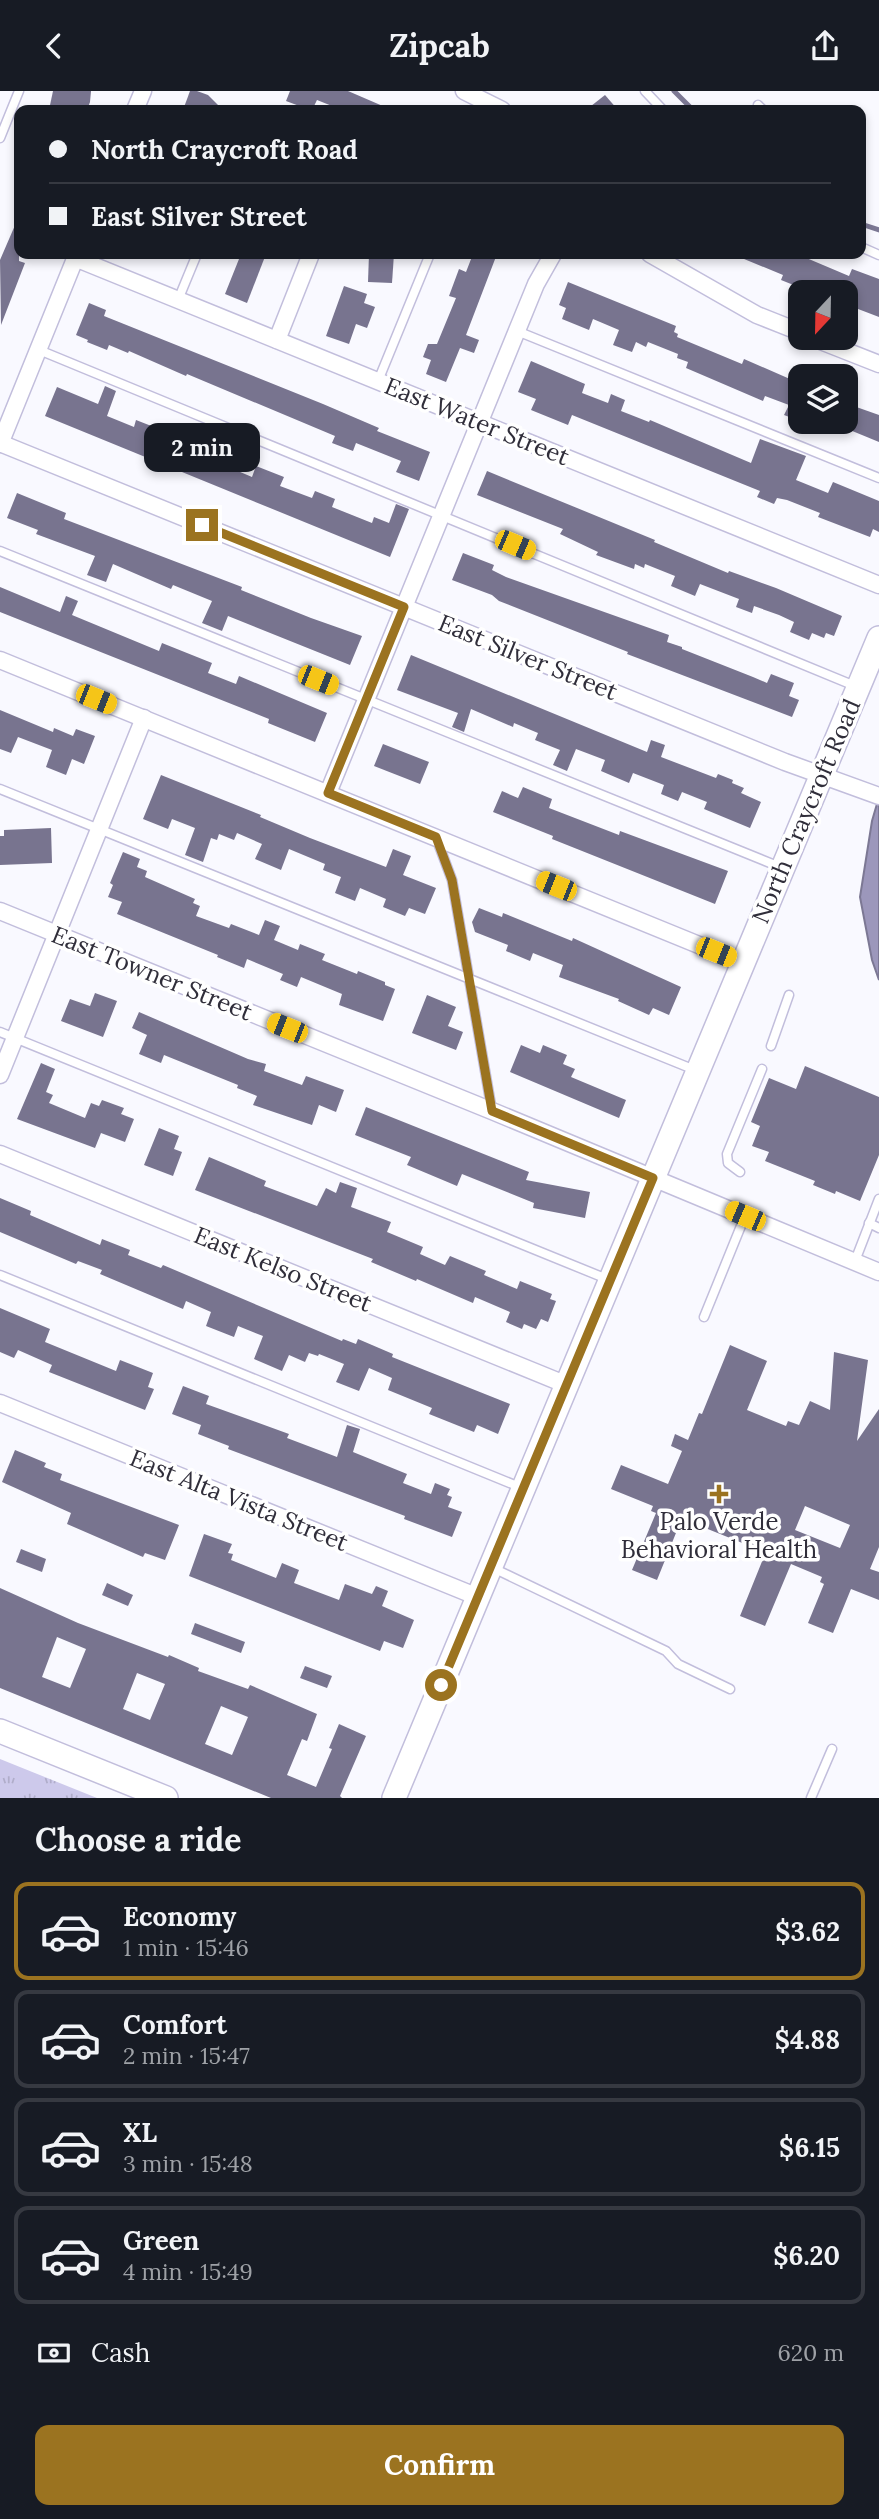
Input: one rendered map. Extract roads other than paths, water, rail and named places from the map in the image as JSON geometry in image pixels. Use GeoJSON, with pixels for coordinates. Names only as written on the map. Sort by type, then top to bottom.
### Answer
{"type":"FeatureCollection","features":[{"type":"Feature","properties":{"kind":"main road","name":"North Craycroft Road"},"geometry":{"type":"LineString","coordinates":[[394,1798],[879,638]]}},
{"type":"Feature","properties":{"kind":"main road"},"geometry":{"type":"LineString","coordinates":[[0,1731],[166,1798]]}},
{"type":"Feature","properties":{"kind":"street"},"geometry":{"type":"LineString","coordinates":[[464,91],[492,105]]}},
{"type":"Feature","properties":{"kind":"street"},"geometry":{"type":"LineString","coordinates":[[0,444],[75,259]]}},
{"type":"Feature","properties":{"kind":"street","name":"East Water Street"},"geometry":{"type":"LineString","coordinates":[[83,259],[879,585]]}},
{"type":"Feature","properties":{"kind":"street"},"geometry":{"type":"LineString","coordinates":[[277,339],[309,259]]}},
{"type":"Feature","properties":{"kind":"street"},"geometry":{"type":"LineString","coordinates":[[328,793],[479,422],[542,271],[550,259]]}},
{"type":"Feature","properties":{"kind":"street"},"geometry":{"type":"LineString","coordinates":[[659,259],[757,315],[788,327]]}},
{"type":"Feature","properties":{"kind":"street"},"geometry":{"type":"LineString","coordinates":[[843,350],[879,364]]}},
{"type":"Feature","properties":{"kind":"street","name":"East Silver Street"},"geometry":{"type":"LineString","coordinates":[[0,444],[785,762],[879,796]]}},
{"type":"Feature","properties":{"kind":"street"},"geometry":{"type":"LineString","coordinates":[[0,660],[743,963]]}},
{"type":"Feature","properties":{"kind":"street"},"geometry":{"type":"LineString","coordinates":[[0,1075],[7,1035],[56,934],[144,718]]}},
{"type":"Feature","properties":{"kind":"street","name":"East Towner Street"},"geometry":{"type":"LineString","coordinates":[[0,911],[879,1272]]}},
{"type":"Feature","properties":{"kind":"street","name":"East Kelso Street"},"geometry":{"type":"LineString","coordinates":[[0,1154],[567,1385]]}},
{"type":"Feature","properties":{"kind":"street","name":"East Alta Vista Street"},"geometry":{"type":"LineString","coordinates":[[0,1403],[478,1597]]}},
{"type":"Feature","properties":{"kind":"lane"},"geometry":{"type":"LineString","coordinates":[[0,138],[19,91]]}},
{"type":"Feature","properties":{"kind":"lane"},"geometry":{"type":"LineString","coordinates":[[645,91],[658,105]]}},
{"type":"Feature","properties":{"kind":"lane"},"geometry":{"type":"LineString","coordinates":[[178,300],[195,259]]}},
{"type":"Feature","properties":{"kind":"lane"},"geometry":{"type":"LineString","coordinates":[[378,381],[428,259]]}},
{"type":"Feature","properties":{"kind":"lane"},"geometry":{"type":"LineString","coordinates":[[517,331],[879,478]]}},
{"type":"Feature","properties":{"kind":"lane"},"geometry":{"type":"LineString","coordinates":[[39,350],[858,687]]}},
{"type":"Feature","properties":{"kind":"lane"},"geometry":{"type":"LineString","coordinates":[[0,551],[783,868]]}},
{"type":"Feature","properties":{"kind":"lane"},"geometry":{"type":"LineString","coordinates":[[0,789],[698,1072]]}},
{"type":"Feature","properties":{"kind":"lane"},"geometry":{"type":"LineString","coordinates":[[436,837],[452,880],[492,1111]]}},
{"type":"Feature","properties":{"kind":"lane"},"geometry":{"type":"LineString","coordinates":[[772,1046],[789,995]]}},
{"type":"Feature","properties":{"kind":"lane"},"geometry":{"type":"LineString","coordinates":[[7,1035],[610,1280]]}},
{"type":"Feature","properties":{"kind":"lane"},"geometry":{"type":"LineString","coordinates":[[740,1172],[728,1163],[727,1154],[762,1069]]}},
{"type":"Feature","properties":{"kind":"lane"},"geometry":{"type":"LineString","coordinates":[[855,1261],[879,1199]]}},
{"type":"Feature","properties":{"kind":"lane"},"geometry":{"type":"LineString","coordinates":[[704,1317],[745,1216]]}},
{"type":"Feature","properties":{"kind":"lane"},"geometry":{"type":"LineString","coordinates":[[869,1223],[879,1228]]}},
{"type":"Feature","properties":{"kind":"lane"},"geometry":{"type":"LineString","coordinates":[[0,1275],[523,1489]]}},
{"type":"Feature","properties":{"kind":"lane"},"geometry":{"type":"LineString","coordinates":[[491,1566],[666,1651],[678,1664],[730,1689]]}},
{"type":"Feature","properties":{"kind":"lane"},"geometry":{"type":"LineString","coordinates":[[811,1798],[832,1749]]}},
{"type":"Feature","properties":{"kind":"waterway"},"geometry":{"type":"LineString","coordinates":[[674,91],[688,105]]}},
{"type":"Feature","properties":{"kind":"waterway"},"geometry":{"type":"LineString","coordinates":[[866,226],[879,230]]}},
{"type":"Feature","properties":{"kind":"place","name":"Palo Verde Behavioral Health"},"geometry":{"type":"Point","coordinates":[719,1494]}}]}
